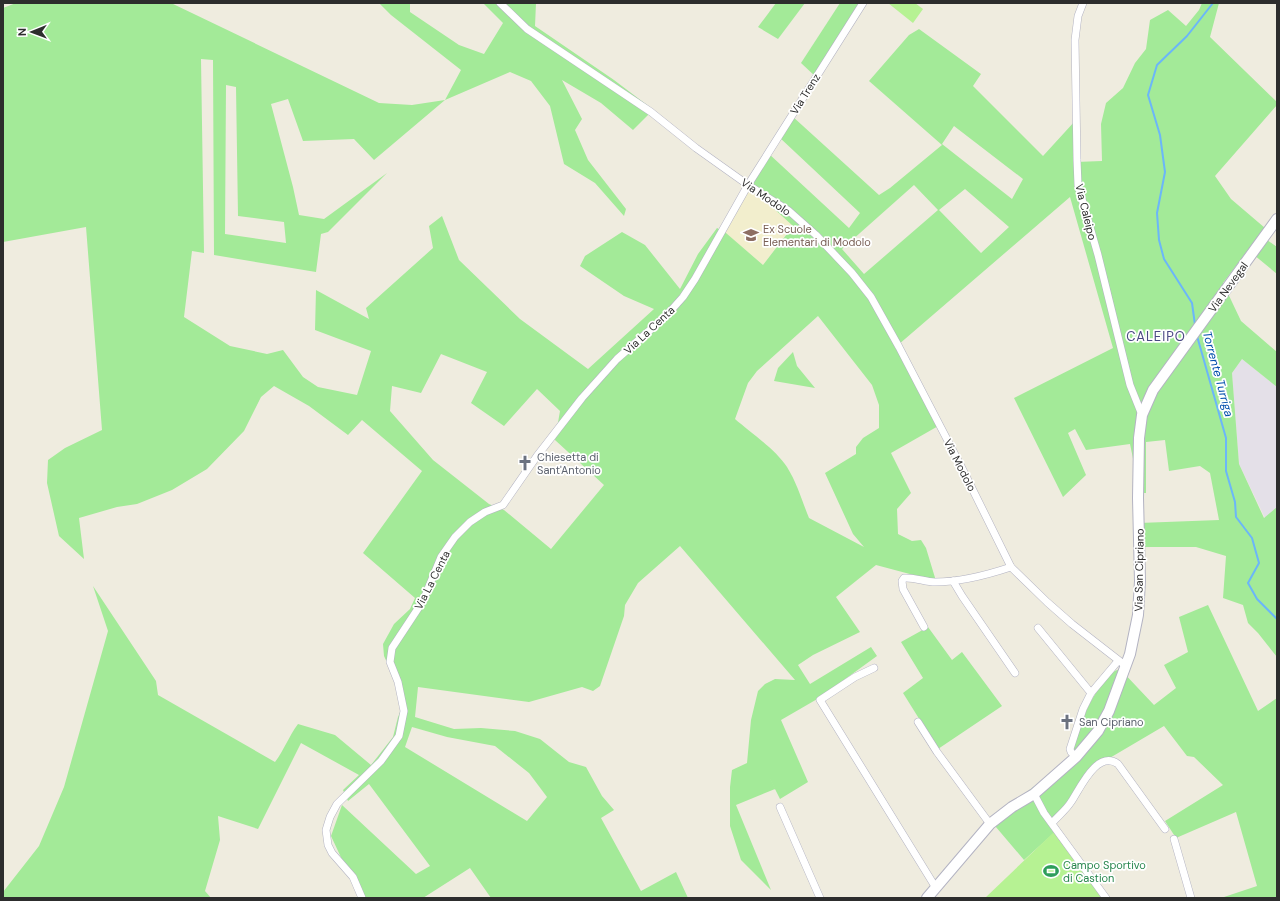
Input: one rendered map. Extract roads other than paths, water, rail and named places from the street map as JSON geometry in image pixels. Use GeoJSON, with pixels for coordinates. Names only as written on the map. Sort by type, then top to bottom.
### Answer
{"type":"FeatureCollection","features":[{"type":"Feature","properties":{"kind":"main road","name":"Via Nevegal"},"geometry":{"type":"LineString","coordinates":[[1142,415],[1153,390],[1277,219]]}},
{"type":"Feature","properties":{"kind":"main road","name":"Via San Cipriano"},"geometry":{"type":"LineString","coordinates":[[928,898],[990,824],[1012,807],[1034,794],[1076,757],[1093,739],[1104,722],[1122,664],[1134,641],[1140,604],[1138,476],[1139,438],[1142,415]]}},
{"type":"Feature","properties":{"kind":"street","name":"Via Modolo"},"geometry":{"type":"LineString","coordinates":[[500,3],[527,29],[651,112],[696,148],[748,185],[789,211],[816,235],[852,273],[871,297],[914,376],[1011,567],[1052,606],[1122,664]]}},
{"type":"Feature","properties":{"kind":"street","name":"Via Trenz"},"geometry":{"type":"LineString","coordinates":[[748,185],[863,3]]}},
{"type":"Feature","properties":{"kind":"street","name":"Via Caleipo"},"geometry":{"type":"LineString","coordinates":[[1083,3],[1078,16],[1075,40],[1078,185],[1103,276],[1130,385],[1142,415]]}},
{"type":"Feature","properties":{"kind":"street","name":"Via La Centa"},"geometry":{"type":"LineString","coordinates":[[362,898],[353,877],[332,853],[328,845],[326,830],[330,817],[337,804],[381,761],[399,736],[404,711],[398,682],[390,662],[392,648],[423,601],[441,557],[455,537],[470,522],[485,512],[503,505],[537,456],[582,398],[617,359],[666,316],[682,297],[695,279],[748,185]]}},
{"type":"Feature","properties":{"kind":"street"},"geometry":{"type":"LineString","coordinates":[[924,627],[903,589],[903,579],[909,578],[932,582],[953,581],[996,572],[1011,567]]}},
{"type":"Feature","properties":{"kind":"street"},"geometry":{"type":"LineString","coordinates":[[953,581],[1015,673]]}},
{"type":"Feature","properties":{"kind":"street"},"geometry":{"type":"LineString","coordinates":[[1038,628],[1091,693]]}},
{"type":"Feature","properties":{"kind":"street","name":"Via San Cipriano"},"geometry":{"type":"LineString","coordinates":[[1076,757],[1070,749],[1083,709],[1091,693],[1122,664]]}},
{"type":"Feature","properties":{"kind":"street"},"geometry":{"type":"LineString","coordinates":[[874,668],[855,677],[820,700],[936,888]]}},
{"type":"Feature","properties":{"kind":"street"},"geometry":{"type":"LineString","coordinates":[[918,722],[937,752],[990,824]]}},
{"type":"Feature","properties":{"kind":"street"},"geometry":{"type":"LineString","coordinates":[[1052,823],[1070,804],[1084,780],[1094,769],[1104,761],[1110,760],[1118,764],[1165,829]]}},
{"type":"Feature","properties":{"kind":"street"},"geometry":{"type":"LineString","coordinates":[[1034,794],[1044,813],[1106,898]]}},
{"type":"Feature","properties":{"kind":"street"},"geometry":{"type":"LineString","coordinates":[[780,807],[820,898]]}},
{"type":"Feature","properties":{"kind":"street"},"geometry":{"type":"LineString","coordinates":[[1174,838],[1191,898]]}},
{"type":"Feature","properties":{"kind":"street"},"geometry":{"type":"LineString","coordinates":[[1098,898],[1099,888]]}},
{"type":"Feature","properties":{"kind":"waterway","name":"Torrente Turriga"},"geometry":{"type":"LineString","coordinates":[[1195,325],[1192,303],[1164,259],[1159,240],[1157,213],[1165,172],[1160,135],[1148,95],[1157,65],[1187,36],[1213,3]]}},
{"type":"Feature","properties":{"kind":"waterway","name":"Torrente Turriga"},"geometry":{"type":"LineString","coordinates":[[1197,336],[1226,438],[1226,471],[1235,502],[1236,517],[1252,538],[1259,563],[1248,583],[1257,599],[1277,619]]}},
{"type":"Feature","properties":{"kind":"place","name":"Ex Scuole Elementari di Modolo"},"geometry":{"type":"Point","coordinates":[751,235]}},
{"type":"Feature","properties":{"kind":"place","name":"Chiesetta di Sant'Antonio"},"geometry":{"type":"Point","coordinates":[525,463]}},
{"type":"Feature","properties":{"kind":"place","name":"San Cipriano"},"geometry":{"type":"Point","coordinates":[1067,722]}},
{"type":"Feature","properties":{"kind":"place","name":"Campo Sportivo di Castion"},"geometry":{"type":"Point","coordinates":[1051,871]}},
{"type":"Feature","properties":{"kind":"district","name":"CALEIPO"},"geometry":{"type":"Point","coordinates":[1156,336]}}]}
